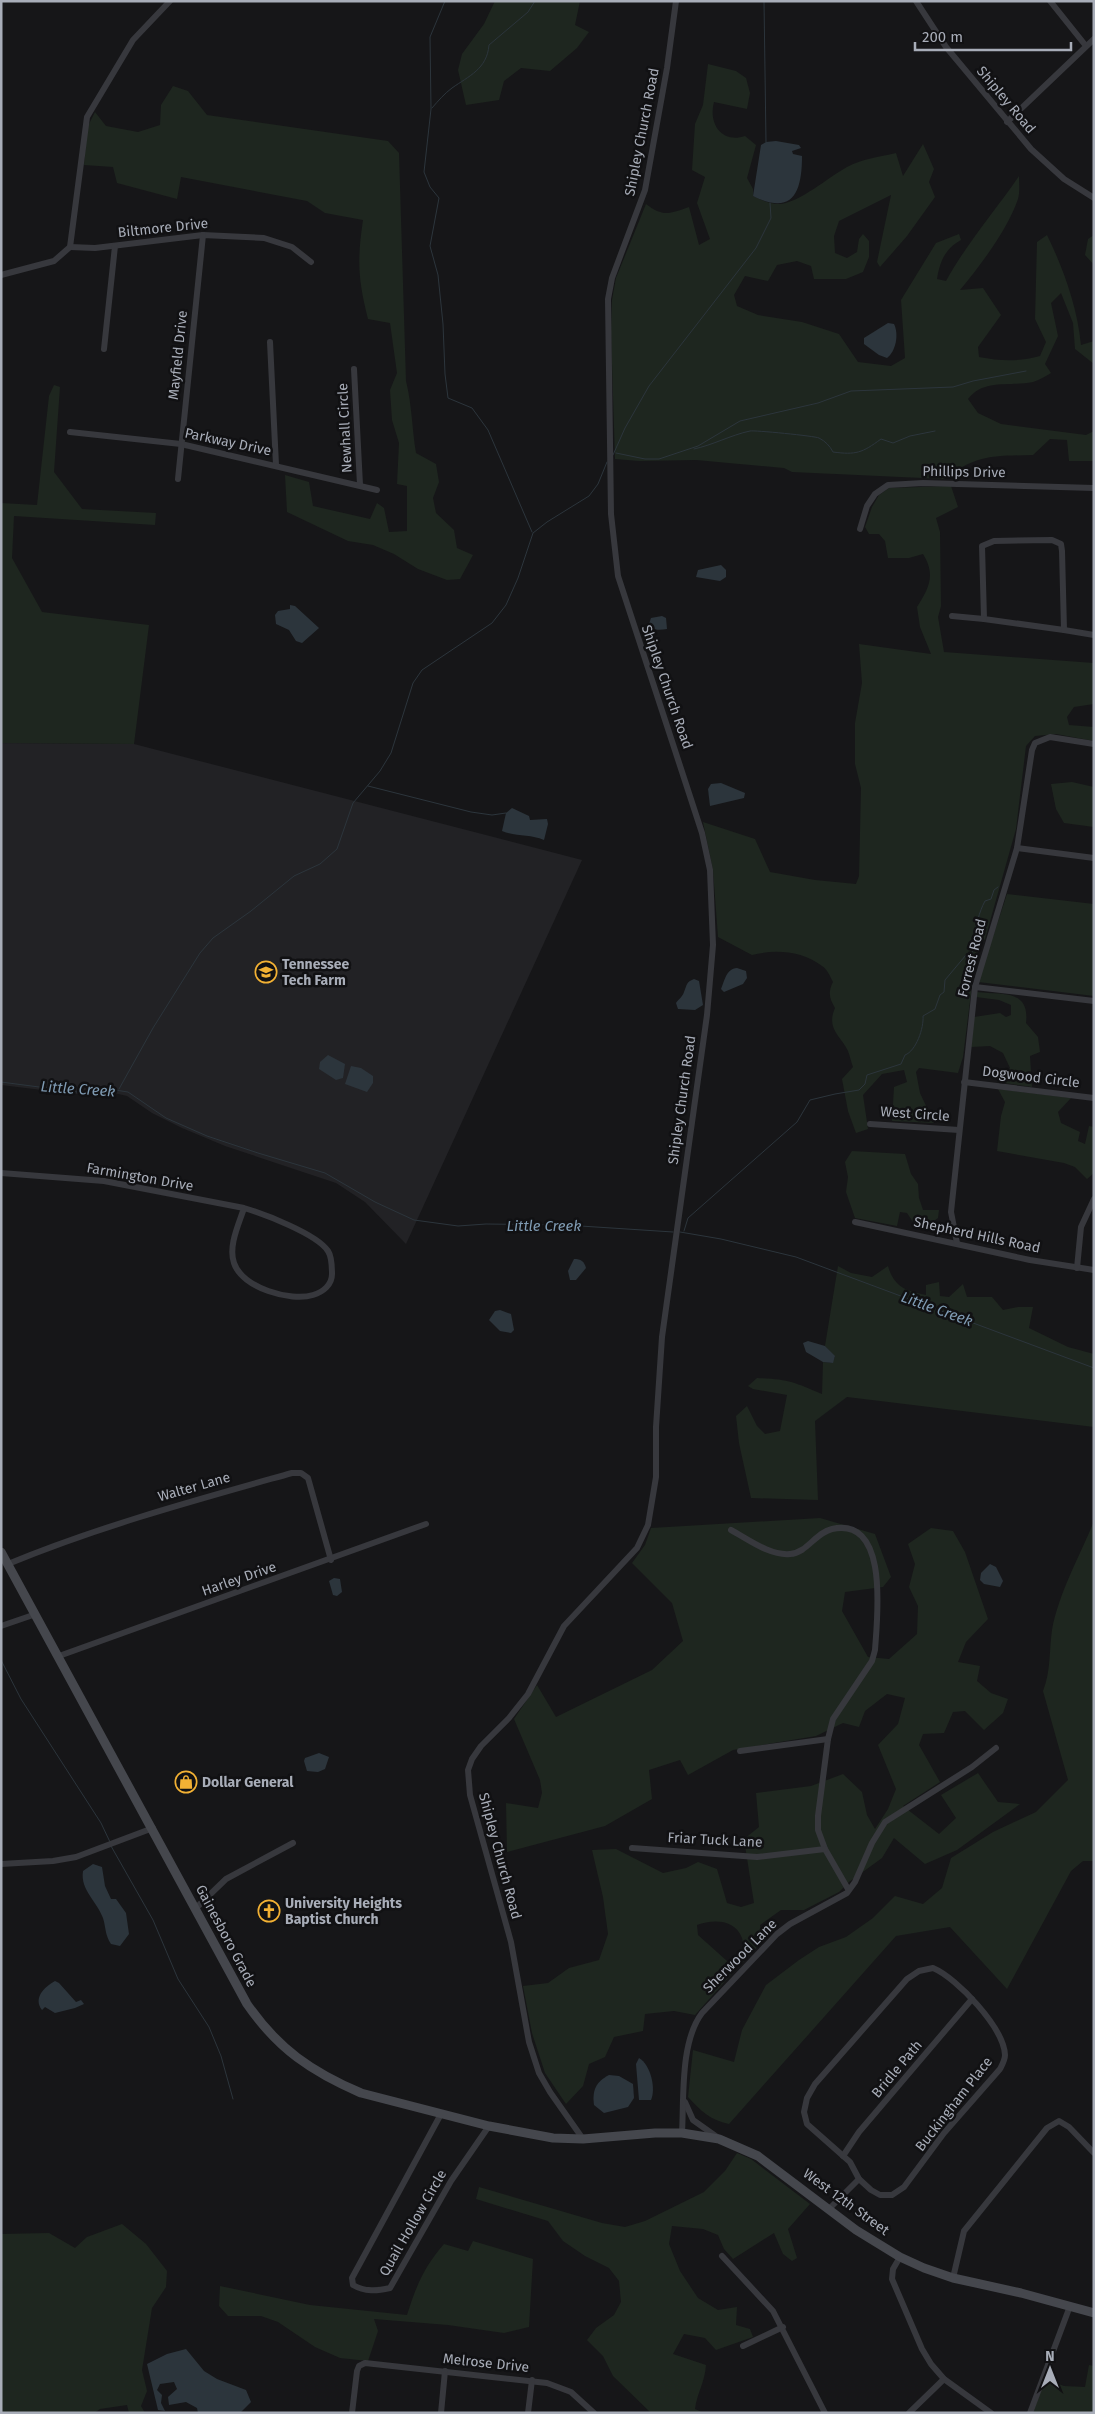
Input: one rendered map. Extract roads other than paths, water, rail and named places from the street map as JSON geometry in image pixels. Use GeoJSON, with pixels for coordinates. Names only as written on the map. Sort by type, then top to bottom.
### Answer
{"type":"FeatureCollection","features":[{"type":"Feature","properties":{"kind":"main road","name":"Gainesboro Grade"},"geometry":{"type":"LineString","coordinates":[[1,1552],[153,1828],[226,1967],[261,2024],[271,2036],[294,2056],[338,2083],[362,2093],[489,2126],[553,2138],[583,2139]]}},
{"type":"Feature","properties":{"kind":"main road","name":"West 12th Street"},"geometry":{"type":"LineString","coordinates":[[583,2139],[656,2133],[682,2133],[719,2139],[758,2156],[856,2230],[900,2257],[953,2278],[1094,2313]]}},
{"type":"Feature","properties":{"kind":"street"},"geometry":{"type":"LineString","coordinates":[[1,275],[54,261],[70,247],[87,117],[133,40],[170,1]]}},
{"type":"Feature","properties":{"kind":"street","name":"Shipley Church Road"},"geometry":{"type":"LineString","coordinates":[[583,2139],[550,2092],[539,2072],[529,2042],[511,1942],[470,1795],[468,1770],[472,1759],[481,1746],[509,1718],[528,1694],[564,1626],[636,1548],[648,1525],[656,1477],[656,1427],[662,1337],[707,1015],[713,916],[710,870],[702,833],[618,576],[610,514],[607,312],[612,278],[645,190],[666,77],[676,1]]}},
{"type":"Feature","properties":{"kind":"street","name":"Shipley Road"},"geometry":{"type":"LineString","coordinates":[[916,1],[946,47],[1007,122],[1049,166],[1064,179],[1094,198]]}},
{"type":"Feature","properties":{"kind":"street"},"geometry":{"type":"LineString","coordinates":[[1050,1],[1086,46]]}},
{"type":"Feature","properties":{"kind":"street"},"geometry":{"type":"LineString","coordinates":[[1007,122],[1094,38]]}},
{"type":"Feature","properties":{"kind":"street","name":"Biltmore Drive"},"geometry":{"type":"LineString","coordinates":[[70,247],[95,248],[203,235],[264,238],[279,241],[292,247],[311,262]]}},
{"type":"Feature","properties":{"kind":"street","name":"Mayfield Drive"},"geometry":{"type":"LineString","coordinates":[[178,479],[203,235]]}},
{"type":"Feature","properties":{"kind":"street"},"geometry":{"type":"LineString","coordinates":[[104,349],[115,246]]}},
{"type":"Feature","properties":{"kind":"street"},"geometry":{"type":"LineString","coordinates":[[270,342],[276,465]]}},
{"type":"Feature","properties":{"kind":"street","name":"Newhall Circle"},"geometry":{"type":"LineString","coordinates":[[354,369],[360,485]]}},
{"type":"Feature","properties":{"kind":"street","name":"Parkway Drive"},"geometry":{"type":"LineString","coordinates":[[70,432],[181,444],[377,490]]}},
{"type":"Feature","properties":{"kind":"street","name":"Phillips Drive"},"geometry":{"type":"LineString","coordinates":[[860,529],[871,500],[875,494],[888,485],[923,483],[1094,488]]}},
{"type":"Feature","properties":{"kind":"street"},"geometry":{"type":"LineString","coordinates":[[984,619],[982,546],[994,541],[1052,540],[1061,544],[1062,551],[1064,630]]}},
{"type":"Feature","properties":{"kind":"street"},"geometry":{"type":"LineString","coordinates":[[952,616],[1094,634]]}},
{"type":"Feature","properties":{"kind":"street","name":"Forrest Road"},"geometry":{"type":"LineString","coordinates":[[958,1243],[951,1212],[975,987],[1018,848],[1032,750],[1035,743],[1050,737],[1094,744]]}},
{"type":"Feature","properties":{"kind":"street"},"geometry":{"type":"LineString","coordinates":[[1018,848],[1094,858]]}},
{"type":"Feature","properties":{"kind":"street"},"geometry":{"type":"LineString","coordinates":[[975,987],[1094,1001]]}},
{"type":"Feature","properties":{"kind":"street","name":"Dogwood Circle"},"geometry":{"type":"LineString","coordinates":[[964,1082],[1094,1098]]}},
{"type":"Feature","properties":{"kind":"street","name":"West Circle"},"geometry":{"type":"LineString","coordinates":[[870,1124],[959,1130]]}},
{"type":"Feature","properties":{"kind":"street","name":"Farmington Drive"},"geometry":{"type":"LineString","coordinates":[[1,1173],[104,1181],[244,1208],[318,1240],[329,1252],[332,1266],[332,1278],[326,1289],[312,1296],[294,1296],[260,1290],[244,1280],[234,1263],[233,1244],[244,1208]]}},
{"type":"Feature","properties":{"kind":"street"},"geometry":{"type":"LineString","coordinates":[[1077,1268],[1081,1227],[1094,1199]]}},
{"type":"Feature","properties":{"kind":"street","name":"Shepherd Hills Road"},"geometry":{"type":"LineString","coordinates":[[855,1222],[1030,1260],[1094,1270]]}},
{"type":"Feature","properties":{"kind":"street","name":"Walter Lane"},"geometry":{"type":"LineString","coordinates":[[8,1564],[60,1542],[139,1516],[292,1473],[301,1473],[308,1478],[331,1560]]}},
{"type":"Feature","properties":{"kind":"street","name":"Harley Drive"},"geometry":{"type":"LineString","coordinates":[[59,1656],[331,1560],[426,1524]]}},
{"type":"Feature","properties":{"kind":"street"},"geometry":{"type":"LineString","coordinates":[[731,1530],[772,1552],[782,1554],[799,1552],[822,1532],[835,1528],[849,1530],[857,1534],[870,1548],[877,1579],[875,1650],[872,1661],[833,1719],[828,1740],[818,1816],[818,1830],[825,1849],[848,1889]]}},
{"type":"Feature","properties":{"kind":"street"},"geometry":{"type":"LineString","coordinates":[[1,1626],[36,1614]]}},
{"type":"Feature","properties":{"kind":"street"},"geometry":{"type":"LineString","coordinates":[[740,1751],[828,1740]]}},
{"type":"Feature","properties":{"kind":"street","name":"Sherwood Lane"},"geometry":{"type":"LineString","coordinates":[[682,2133],[689,2042],[696,2021],[702,2012],[777,1934],[790,1924],[847,1893],[848,1889],[855,1882],[872,1843],[885,1822],[972,1767],[996,1748]]}},
{"type":"Feature","properties":{"kind":"street"},"geometry":{"type":"LineString","coordinates":[[1,1864],[53,1861],[76,1857],[153,1828]]}},
{"type":"Feature","properties":{"kind":"street"},"geometry":{"type":"LineString","coordinates":[[196,1908],[226,1879],[261,1862],[293,1843]]}},
{"type":"Feature","properties":{"kind":"street","name":"Friar Tuck Lane"},"geometry":{"type":"LineString","coordinates":[[632,1848],[758,1856],[825,1849]]}},
{"type":"Feature","properties":{"kind":"street","name":"Buckingham Place"},"geometry":{"type":"LineString","coordinates":[[933,1968],[945,1973],[972,2000],[998,2034],[1004,2045],[1006,2058],[1000,2070],[944,2133],[904,2187],[892,2195],[880,2195],[871,2190],[859,2179],[850,2162],[843,2156],[807,2124],[804,2112],[807,2098],[815,2084],[907,1979],[919,1971],[933,1968]]}},
{"type":"Feature","properties":{"kind":"street","name":"Bridle Path"},"geometry":{"type":"LineString","coordinates":[[843,2156],[860,2132],[972,2000]]}},
{"type":"Feature","properties":{"kind":"street"},"geometry":{"type":"LineString","coordinates":[[684,2100],[693,2120],[719,2139]]}},
{"type":"Feature","properties":{"kind":"street","name":"Quail Hollow Circle"},"geometry":{"type":"LineString","coordinates":[[441,2114],[352,2278],[352,2285],[359,2289],[381,2290],[390,2288],[451,2181],[489,2126]]}},
{"type":"Feature","properties":{"kind":"street"},"geometry":{"type":"LineString","coordinates":[[953,2278],[967,2226],[1048,2128],[1059,2121],[1069,2127],[1094,2153]]}},
{"type":"Feature","properties":{"kind":"street"},"geometry":{"type":"LineString","coordinates":[[829,2209],[859,2179]]}},
{"type":"Feature","properties":{"kind":"street"},"geometry":{"type":"LineString","coordinates":[[722,2256],[768,2306],[783,2327],[825,2413]]}},
{"type":"Feature","properties":{"kind":"street"},"geometry":{"type":"LineString","coordinates":[[900,2257],[893,2269],[892,2280],[922,2349],[944,2379],[991,2413]]}},
{"type":"Feature","properties":{"kind":"street"},"geometry":{"type":"LineString","coordinates":[[1030,2413],[1070,2306]]}},
{"type":"Feature","properties":{"kind":"street"},"geometry":{"type":"LineString","coordinates":[[743,2346],[783,2327]]}},
{"type":"Feature","properties":{"kind":"street","name":"Melrose Drive"},"geometry":{"type":"LineString","coordinates":[[352,2413],[357,2371],[359,2366],[365,2363],[532,2380],[561,2386],[594,2413]]}},
{"type":"Feature","properties":{"kind":"street"},"geometry":{"type":"LineString","coordinates":[[441,2413],[445,2371]]}},
{"type":"Feature","properties":{"kind":"street"},"geometry":{"type":"LineString","coordinates":[[912,2412],[944,2379]]}},
{"type":"Feature","properties":{"kind":"street"},"geometry":{"type":"LineString","coordinates":[[528,2413],[532,2380]]}},
{"type":"Feature","properties":{"kind":"waterway"},"geometry":{"type":"LineString","coordinates":[[445,1],[430,37],[431,109],[424,172],[430,187],[439,198],[430,246],[438,275],[448,398],[472,408],[488,430],[532,532]]}},
{"type":"Feature","properties":{"kind":"waterway"},"geometry":{"type":"LineString","coordinates":[[432,108],[449,90],[481,66],[488,53],[489,45],[528,12],[535,1]]}},
{"type":"Feature","properties":{"kind":"waterway"},"geometry":{"type":"LineString","coordinates":[[764,1],[766,142]]}},
{"type":"Feature","properties":{"kind":"waterway"},"geometry":{"type":"LineString","coordinates":[[613,455],[625,428],[649,386],[756,248],[771,218],[770,203]]}},
{"type":"Feature","properties":{"kind":"waterway"},"geometry":{"type":"LineString","coordinates":[[616,453],[645,459],[659,459],[698,446],[740,421],[818,403],[851,391],[953,387],[973,381],[1026,371]]}},
{"type":"Feature","properties":{"kind":"waterway"},"geometry":{"type":"LineString","coordinates":[[694,449],[754,431],[815,437],[825,442],[833,452],[853,453],[864,450],[881,439],[893,443],[910,436],[935,431]]}},
{"type":"Feature","properties":{"kind":"waterway"},"geometry":{"type":"LineString","coordinates":[[119,1089],[153,1028],[200,953],[213,938],[251,911],[294,876],[320,864],[337,849],[353,803],[380,771],[391,753],[413,683],[422,670],[492,623],[506,605],[518,578],[533,533],[589,496],[598,484],[607,462]]}},
{"type":"Feature","properties":{"kind":"waterway"},"geometry":{"type":"LineString","coordinates":[[368,786],[471,812],[492,815],[506,813]]}},
{"type":"Feature","properties":{"kind":"waterway"},"geometry":{"type":"LineString","coordinates":[[684,1231],[688,1218],[797,1122],[810,1100],[859,1090],[865,1084],[867,1075],[901,1064],[905,1055],[916,1044],[922,1027],[923,1016],[935,1009],[940,995],[944,992],[945,980],[966,955],[971,955],[973,939],[981,910],[985,901],[991,899],[994,890],[998,887]]}},
{"type":"Feature","properties":{"kind":"waterway","name":"Little Creek"},"geometry":{"type":"LineString","coordinates":[[1,1082],[77,1092],[115,1090],[128,1092],[166,1118],[207,1136],[325,1173],[375,1202],[414,1220],[458,1226],[486,1224],[565,1225],[673,1232]]}},
{"type":"Feature","properties":{"kind":"waterway","name":"Little Creek"},"geometry":{"type":"LineString","coordinates":[[680,1232],[721,1239],[796,1257],[1094,1368]]}},
{"type":"Feature","properties":{"kind":"waterway"},"geometry":{"type":"LineString","coordinates":[[1,1660],[21,1699],[101,1823],[110,1842]]}},
{"type":"Feature","properties":{"kind":"waterway"},"geometry":{"type":"LineString","coordinates":[[111,1846],[153,1920],[178,1979],[209,2027],[221,2056],[233,2099]]}},
{"type":"Feature","properties":{"kind":"place","name":"Tennessee Tech Farm"},"geometry":{"type":"Point","coordinates":[266,972]}},
{"type":"Feature","properties":{"kind":"place","name":"Dollar General"},"geometry":{"type":"Point","coordinates":[186,1782]}},
{"type":"Feature","properties":{"kind":"place","name":"University Heights Baptist Church"},"geometry":{"type":"Point","coordinates":[269,1911]}}]}
